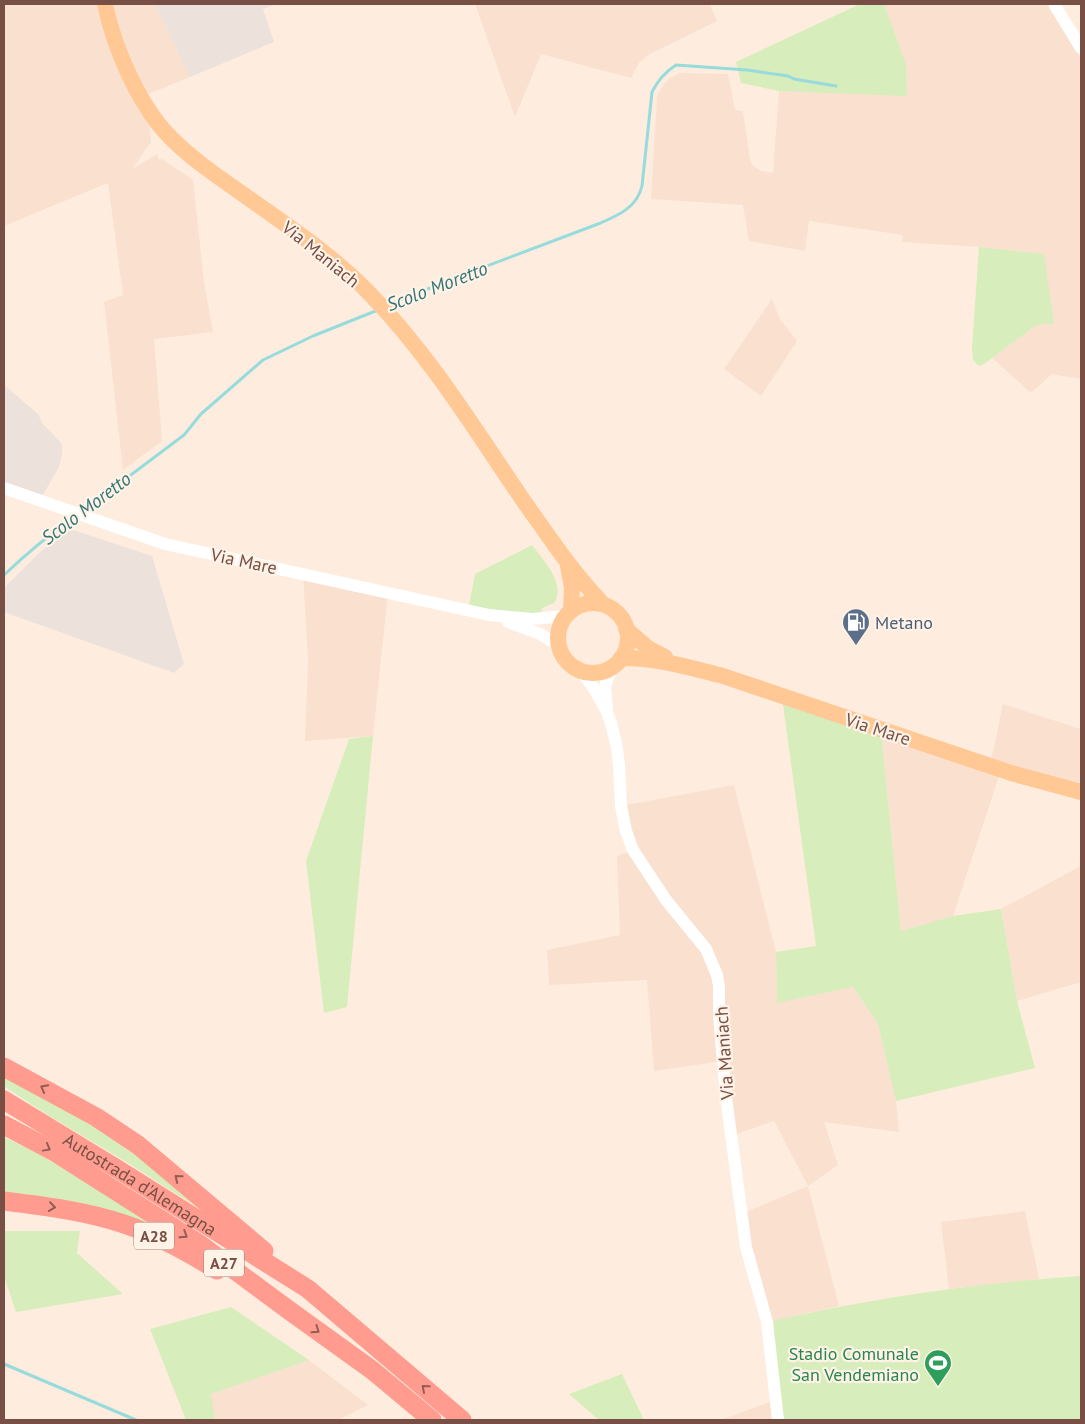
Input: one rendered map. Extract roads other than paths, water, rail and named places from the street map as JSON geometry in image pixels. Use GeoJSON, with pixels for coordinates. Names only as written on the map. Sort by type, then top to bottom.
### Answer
{"type":"FeatureCollection","features":[{"type":"Feature","properties":{"kind":"highway","name":"A27"},"geometry":{"type":"LineString","coordinates":[[4,1067],[96,1117],[138,1146],[220,1212],[308,1289]]}},
{"type":"Feature","properties":{"kind":"highway","name":"Autostrada d'Alemagna"},"geometry":{"type":"LineString","coordinates":[[4,1100],[120,1170],[308,1289],[462,1420]]}},
{"type":"Feature","properties":{"kind":"highway","name":"Autostrada d'Alemagna"},"geometry":{"type":"LineString","coordinates":[[4,1125],[53,1151],[198,1243],[372,1370],[432,1420]]}},
{"type":"Feature","properties":{"kind":"highway","name":"A28"},"geometry":{"type":"LineString","coordinates":[[4,1201],[72,1210],[124,1224],[164,1240],[290,1311]]}},
{"type":"Feature","properties":{"kind":"main road","name":"Via Maniach"},"geometry":{"type":"LineString","coordinates":[[105,5],[121,55],[136,88],[157,122],[170,138],[198,163],[314,245],[353,278],[375,300],[442,382],[567,564],[603,604]]}},
{"type":"Feature","properties":{"kind":"main road","name":"Via Maniach"},"geometry":{"type":"LineString","coordinates":[[567,564],[572,588],[568,613]]}},
{"type":"Feature","properties":{"kind":"main road"},"geometry":{"type":"LineString","coordinates":[[581,671],[566,660],[558,645],[559,630],[568,613],[577,606],[590,603],[603,604]]}},
{"type":"Feature","properties":{"kind":"main road","name":"Via Mare"},"geometry":{"type":"LineString","coordinates":[[603,604],[617,613],[623,619],[626,629],[648,648],[676,663]]}},
{"type":"Feature","properties":{"kind":"main road"},"geometry":{"type":"LineString","coordinates":[[617,663],[627,643],[626,629]]}},
{"type":"Feature","properties":{"kind":"main road","name":"Via Mare"},"geometry":{"type":"LineString","coordinates":[[581,671],[599,672],[617,663],[646,658],[676,663],[723,676],[1006,771],[1081,792]]}},
{"type":"Feature","properties":{"kind":"street"},"geometry":{"type":"LineString","coordinates":[[1054,4],[1081,48]]}},
{"type":"Feature","properties":{"kind":"street","name":"Via Mare"},"geometry":{"type":"LineString","coordinates":[[4,488],[165,544],[489,615]]}},
{"type":"Feature","properties":{"kind":"street"},"geometry":{"type":"LineString","coordinates":[[489,615],[532,619],[568,613]]}},
{"type":"Feature","properties":{"kind":"street"},"geometry":{"type":"LineString","coordinates":[[489,615],[534,631],[558,645]]}},
{"type":"Feature","properties":{"kind":"street","name":"Via Maniach"},"geometry":{"type":"LineString","coordinates":[[617,663],[605,686],[607,712],[616,744],[621,806],[626,831],[633,850],[666,900],[706,949],[717,975],[726,1097],[746,1247],[767,1322],[778,1420]]}},
{"type":"Feature","properties":{"kind":"street","name":"Via Maniach"},"geometry":{"type":"LineString","coordinates":[[581,671],[593,686],[607,712]]}},
{"type":"Feature","properties":{"kind":"waterway","name":"Scolo Moretto"},"geometry":{"type":"LineString","coordinates":[[388,305],[598,224],[631,206],[642,186],[652,92],[668,70],[676,65],[747,70],[836,86]]}},
{"type":"Feature","properties":{"kind":"waterway","name":"Scolo Moretto"},"geometry":{"type":"LineString","coordinates":[[83,511],[184,435],[201,414],[263,360],[313,336],[378,310]]}},
{"type":"Feature","properties":{"kind":"waterway","name":"Scolo Moretto"},"geometry":{"type":"LineString","coordinates":[[4,575],[39,544],[76,516]]}},
{"type":"Feature","properties":{"kind":"waterway"},"geometry":{"type":"LineString","coordinates":[[4,1364],[136,1420]]}},
{"type":"Feature","properties":{"kind":"place","name":"Metano"},"geometry":{"type":"Point","coordinates":[856,646]}},
{"type":"Feature","properties":{"kind":"place","name":"Stadio Comunale San Vendemiano"},"geometry":{"type":"Point","coordinates":[938,1387]}}]}
